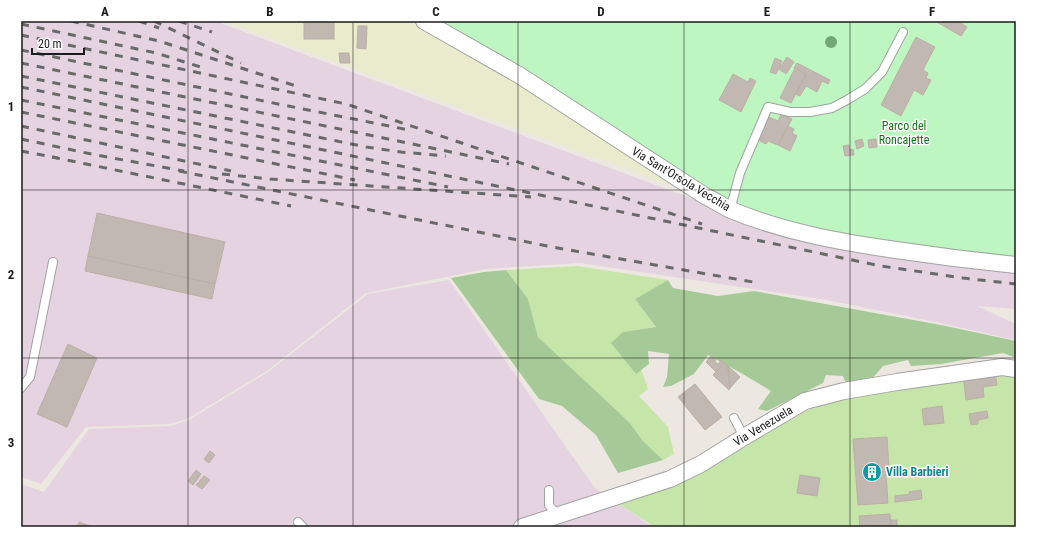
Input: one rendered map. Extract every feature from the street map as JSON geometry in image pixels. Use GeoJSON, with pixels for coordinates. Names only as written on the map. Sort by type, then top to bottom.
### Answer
{"type":"FeatureCollection","features":[{"type":"Feature","properties":{"kind":"street","name":"Via Sant'Orsola Vecchia"},"geometry":{"type":"LineString","coordinates":[[424,21],[520,75],[705,196],[730,210],[792,231],[855,244],[1016,265]]}},
{"type":"Feature","properties":{"kind":"street","name":"Via Venezuela"},"geometry":{"type":"LineString","coordinates":[[522,527],[670,479],[701,464],[805,401],[844,391],[911,380],[1002,368],[1016,369]]}},
{"type":"Feature","properties":{"kind":"lane"},"geometry":{"type":"LineString","coordinates":[[730,210],[740,174],[768,107],[790,112],[810,112],[832,108],[847,100],[865,89],[882,72],[903,32]]}},
{"type":"Feature","properties":{"kind":"lane"},"geometry":{"type":"LineString","coordinates":[[21,388],[30,377],[53,262]]}},
{"type":"Feature","properties":{"kind":"lane"},"geometry":{"type":"LineString","coordinates":[[734,418],[744,437]]}},
{"type":"Feature","properties":{"kind":"lane"},"geometry":{"type":"LineString","coordinates":[[549,490],[549,505],[557,515]]}},
{"type":"Feature","properties":{"kind":"shaded area"},"geometry":{"type":"Polygon","coordinates":[[[21,21],[215,21],[793,236],[1016,266],[1016,309],[977,306],[1016,324],[1016,340],[827,300],[580,263],[486,269],[366,293],[267,371],[187,419],[170,424],[86,427],[41,484],[21,477],[21,21]]]}},
{"type":"Feature","properties":{"kind":"shaded area"},"geometry":{"type":"Polygon","coordinates":[[[449,280],[594,487],[653,527],[21,527],[21,484],[44,492],[89,429],[171,426],[189,420],[268,372],[368,294],[449,280]]]}},
{"type":"Feature","properties":{"kind":"green space"},"geometry":{"type":"Polygon","coordinates":[[[224,21],[407,21],[514,76],[689,192],[224,21]]]}},
{"type":"Feature","properties":{"kind":"green space","name":"Parco del Roncajette"},"geometry":{"type":"Polygon","coordinates":[[[434,21],[1016,21],[1016,260],[792,227],[709,191],[434,21]]]}},
{"type":"Feature","properties":{"kind":"green space"},"geometry":{"type":"Polygon","coordinates":[[[577,266],[668,280],[635,299],[656,327],[623,332],[635,374],[641,369],[648,389],[639,396],[668,427],[674,454],[663,460],[643,441],[629,422],[538,337],[528,299],[506,270],[577,266]]]}},
{"type":"Feature","properties":{"kind":"green space"},"geometry":{"type":"Polygon","coordinates":[[[506,270],[528,299],[538,337],[629,422],[643,441],[663,460],[618,473],[596,435],[562,406],[539,399],[451,278],[506,270]]]}},
{"type":"Feature","properties":{"kind":"green space"},"geometry":{"type":"Polygon","coordinates":[[[668,280],[673,288],[718,296],[754,291],[941,325],[1016,341],[1016,358],[1003,353],[941,364],[911,366],[908,360],[883,366],[871,380],[846,384],[843,376],[826,375],[823,383],[767,411],[758,409],[771,391],[708,355],[694,374],[671,386],[663,387],[667,377],[669,354],[648,351],[649,364],[636,374],[611,343],[623,332],[656,327],[635,299],[668,280]]]}},
{"type":"Feature","properties":{"kind":"green space"},"geometry":{"type":"Polygon","coordinates":[[[1000,375],[1016,377],[1016,527],[655,527],[619,504],[675,484],[740,450],[799,413],[842,399],[1000,375]]]}},
{"type":"Feature","properties":{"kind":"building"},"geometry":{"type":"Polygon","coordinates":[[[304,21],[334,21],[334,39],[304,39],[304,21]]]}},
{"type":"Feature","properties":{"kind":"building"},"geometry":{"type":"Polygon","coordinates":[[[935,21],[960,21],[959,22],[967,27],[961,36],[935,21]]]}},
{"type":"Feature","properties":{"kind":"building"},"geometry":{"type":"Polygon","coordinates":[[[358,26],[367,26],[366,49],[357,48],[358,26]]]}},
{"type":"Feature","properties":{"kind":"building"},"geometry":{"type":"Polygon","coordinates":[[[916,37],[935,47],[923,70],[928,73],[926,78],[931,80],[923,95],[914,90],[901,116],[881,105],[916,37]]]}},
{"type":"Feature","properties":{"kind":"building"},"geometry":{"type":"Polygon","coordinates":[[[339,53],[349,53],[350,63],[340,63],[339,53]]]}},
{"type":"Feature","properties":{"kind":"building"},"geometry":{"type":"Polygon","coordinates":[[[787,57],[794,62],[786,74],[779,69],[787,57]]]}},
{"type":"Feature","properties":{"kind":"building"},"geometry":{"type":"Polygon","coordinates":[[[775,58],[782,61],[776,74],[770,72],[775,58]]]}},
{"type":"Feature","properties":{"kind":"building"},"geometry":{"type":"Polygon","coordinates":[[[797,63],[830,80],[828,84],[822,81],[817,92],[806,86],[800,96],[795,94],[806,74],[794,68],[797,63]]]}},
{"type":"Feature","properties":{"kind":"building"},"geometry":{"type":"Polygon","coordinates":[[[795,68],[806,74],[791,103],[780,98],[795,68]]]}},
{"type":"Feature","properties":{"kind":"building"},"geometry":{"type":"Polygon","coordinates":[[[733,74],[748,82],[750,78],[756,81],[741,112],[719,100],[733,74]]]}},
{"type":"Feature","properties":{"kind":"building"},"geometry":{"type":"Polygon","coordinates":[[[781,114],[792,119],[778,145],[768,141],[766,144],[758,140],[769,117],[778,121],[781,114]]]}},
{"type":"Feature","properties":{"kind":"building"},"geometry":{"type":"Polygon","coordinates":[[[788,126],[794,129],[792,133],[797,136],[790,151],[778,145],[788,126]]]}},
{"type":"Feature","properties":{"kind":"building"},"geometry":{"type":"Polygon","coordinates":[[[862,139],[864,146],[857,149],[855,141],[862,139]]]}},
{"type":"Feature","properties":{"kind":"building"},"geometry":{"type":"Polygon","coordinates":[[[876,139],[877,147],[869,148],[868,140],[876,139]]]}},
{"type":"Feature","properties":{"kind":"building"},"geometry":{"type":"Polygon","coordinates":[[[849,145],[850,150],[853,149],[854,155],[845,156],[843,146],[849,145]]]}},
{"type":"Feature","properties":{"kind":"building"},"geometry":{"type":"Polygon","coordinates":[[[97,213],[225,242],[215,284],[88,256],[97,213]]]}},
{"type":"Feature","properties":{"kind":"building"},"geometry":{"type":"Polygon","coordinates":[[[88,256],[215,284],[212,299],[85,271],[88,256]]]}},
{"type":"Feature","properties":{"kind":"building"},"geometry":{"type":"Polygon","coordinates":[[[68,344],[97,358],[67,427],[37,414],[68,344]]]}},
{"type":"Feature","properties":{"kind":"building"},"geometry":{"type":"Polygon","coordinates":[[[711,356],[718,364],[721,360],[724,363],[716,372],[706,362],[711,356]]]}},
{"type":"Feature","properties":{"kind":"building"},"geometry":{"type":"Polygon","coordinates":[[[724,363],[728,366],[729,390],[713,375],[724,363]]]}},
{"type":"Feature","properties":{"kind":"building"},"geometry":{"type":"Polygon","coordinates":[[[728,366],[740,377],[730,388],[728,366]]]}},
{"type":"Feature","properties":{"kind":"building"},"geometry":{"type":"Polygon","coordinates":[[[995,371],[997,385],[983,387],[984,397],[966,400],[963,375],[995,371]]]}},
{"type":"Feature","properties":{"kind":"building"},"geometry":{"type":"Polygon","coordinates":[[[695,384],[722,417],[705,430],[678,397],[695,384]]]}},
{"type":"Feature","properties":{"kind":"building"},"geometry":{"type":"Polygon","coordinates":[[[942,406],[944,423],[924,425],[922,409],[942,406]]]}},
{"type":"Feature","properties":{"kind":"building"},"geometry":{"type":"Polygon","coordinates":[[[987,411],[988,418],[978,420],[978,424],[971,425],[969,414],[987,411]]]}},
{"type":"Feature","properties":{"kind":"building","name":"Villa Barbieri"},"geometry":{"type":"Polygon","coordinates":[[[887,437],[889,474],[886,475],[888,503],[858,505],[853,439],[887,437]]]}},
{"type":"Feature","properties":{"kind":"building"},"geometry":{"type":"Polygon","coordinates":[[[210,451],[215,455],[209,463],[204,459],[210,451]]]}},
{"type":"Feature","properties":{"kind":"building"},"geometry":{"type":"Polygon","coordinates":[[[196,470],[201,474],[193,485],[188,481],[196,470]]]}},
{"type":"Feature","properties":{"kind":"building"},"geometry":{"type":"Polygon","coordinates":[[[800,475],[820,478],[817,496],[797,493],[800,475]]]}},
{"type":"Feature","properties":{"kind":"building"},"geometry":{"type":"Polygon","coordinates":[[[204,476],[210,480],[202,489],[196,485],[204,476]]]}},
{"type":"Feature","properties":{"kind":"building"},"geometry":{"type":"Polygon","coordinates":[[[921,490],[922,499],[895,502],[895,496],[910,494],[909,492],[921,490]]]}},
{"type":"Feature","properties":{"kind":"building"},"geometry":{"type":"Polygon","coordinates":[[[890,514],[891,527],[860,527],[859,516],[890,514]]]}},
{"type":"Feature","properties":{"kind":"building"},"geometry":{"type":"Polygon","coordinates":[[[891,520],[897,520],[897,527],[891,527],[891,520]]]}},
{"type":"Feature","properties":{"kind":"building"},"geometry":{"type":"Polygon","coordinates":[[[79,522],[93,527],[77,527],[79,522]]]}},
{"type":"Feature","properties":{"kind":"railway"},"geometry":{"type":"LineString","coordinates":[[71,21],[159,41],[299,87]]}},
{"type":"Feature","properties":{"kind":"railway"},"geometry":{"type":"LineString","coordinates":[[139,21],[159,28]]}},
{"type":"Feature","properties":{"kind":"railway"},"geometry":{"type":"LineString","coordinates":[[154,21],[241,63]]}},
{"type":"Feature","properties":{"kind":"railway"},"geometry":{"type":"LineString","coordinates":[[179,21],[212,32]]}},
{"type":"Feature","properties":{"kind":"railway"},"geometry":{"type":"LineString","coordinates":[[21,24],[156,53],[207,69]]}},
{"type":"Feature","properties":{"kind":"railway"},"geometry":{"type":"LineString","coordinates":[[21,35],[346,104],[702,224]]}},
{"type":"Feature","properties":{"kind":"railway"},"geometry":{"type":"LineString","coordinates":[[21,50],[409,130]]}},
{"type":"Feature","properties":{"kind":"railway"},"geometry":{"type":"LineString","coordinates":[[21,63],[509,164]]}},
{"type":"Feature","properties":{"kind":"railway"},"geometry":{"type":"LineString","coordinates":[[21,76],[366,147],[446,156]]}},
{"type":"Feature","properties":{"kind":"railway"},"geometry":{"type":"LineString","coordinates":[[21,87],[881,266],[1016,284]]}},
{"type":"Feature","properties":{"kind":"railway"},"geometry":{"type":"LineString","coordinates":[[21,100],[448,187]]}},
{"type":"Feature","properties":{"kind":"railway"},"geometry":{"type":"LineString","coordinates":[[21,112],[355,180]]}},
{"type":"Feature","properties":{"kind":"railway"},"geometry":{"type":"LineString","coordinates":[[21,126],[231,171]]}},
{"type":"Feature","properties":{"kind":"railway"},"geometry":{"type":"LineString","coordinates":[[21,139],[96,155],[184,171]]}},
{"type":"Feature","properties":{"kind":"railway"},"geometry":{"type":"LineString","coordinates":[[21,151],[58,158]]}},
{"type":"Feature","properties":{"kind":"railway"},"geometry":{"type":"LineString","coordinates":[[52,157],[291,206]]}},
{"type":"Feature","properties":{"kind":"railway"},"geometry":{"type":"LineString","coordinates":[[179,171],[552,247],[753,282]]}},
{"type":"Feature","properties":{"kind":"railway"},"geometry":{"type":"LineString","coordinates":[[222,174],[270,179],[531,197]]}},
{"type":"Feature","properties":{"kind":"place","name":"Villa Barbieri"},"geometry":{"type":"Point","coordinates":[872,472]}}]}
